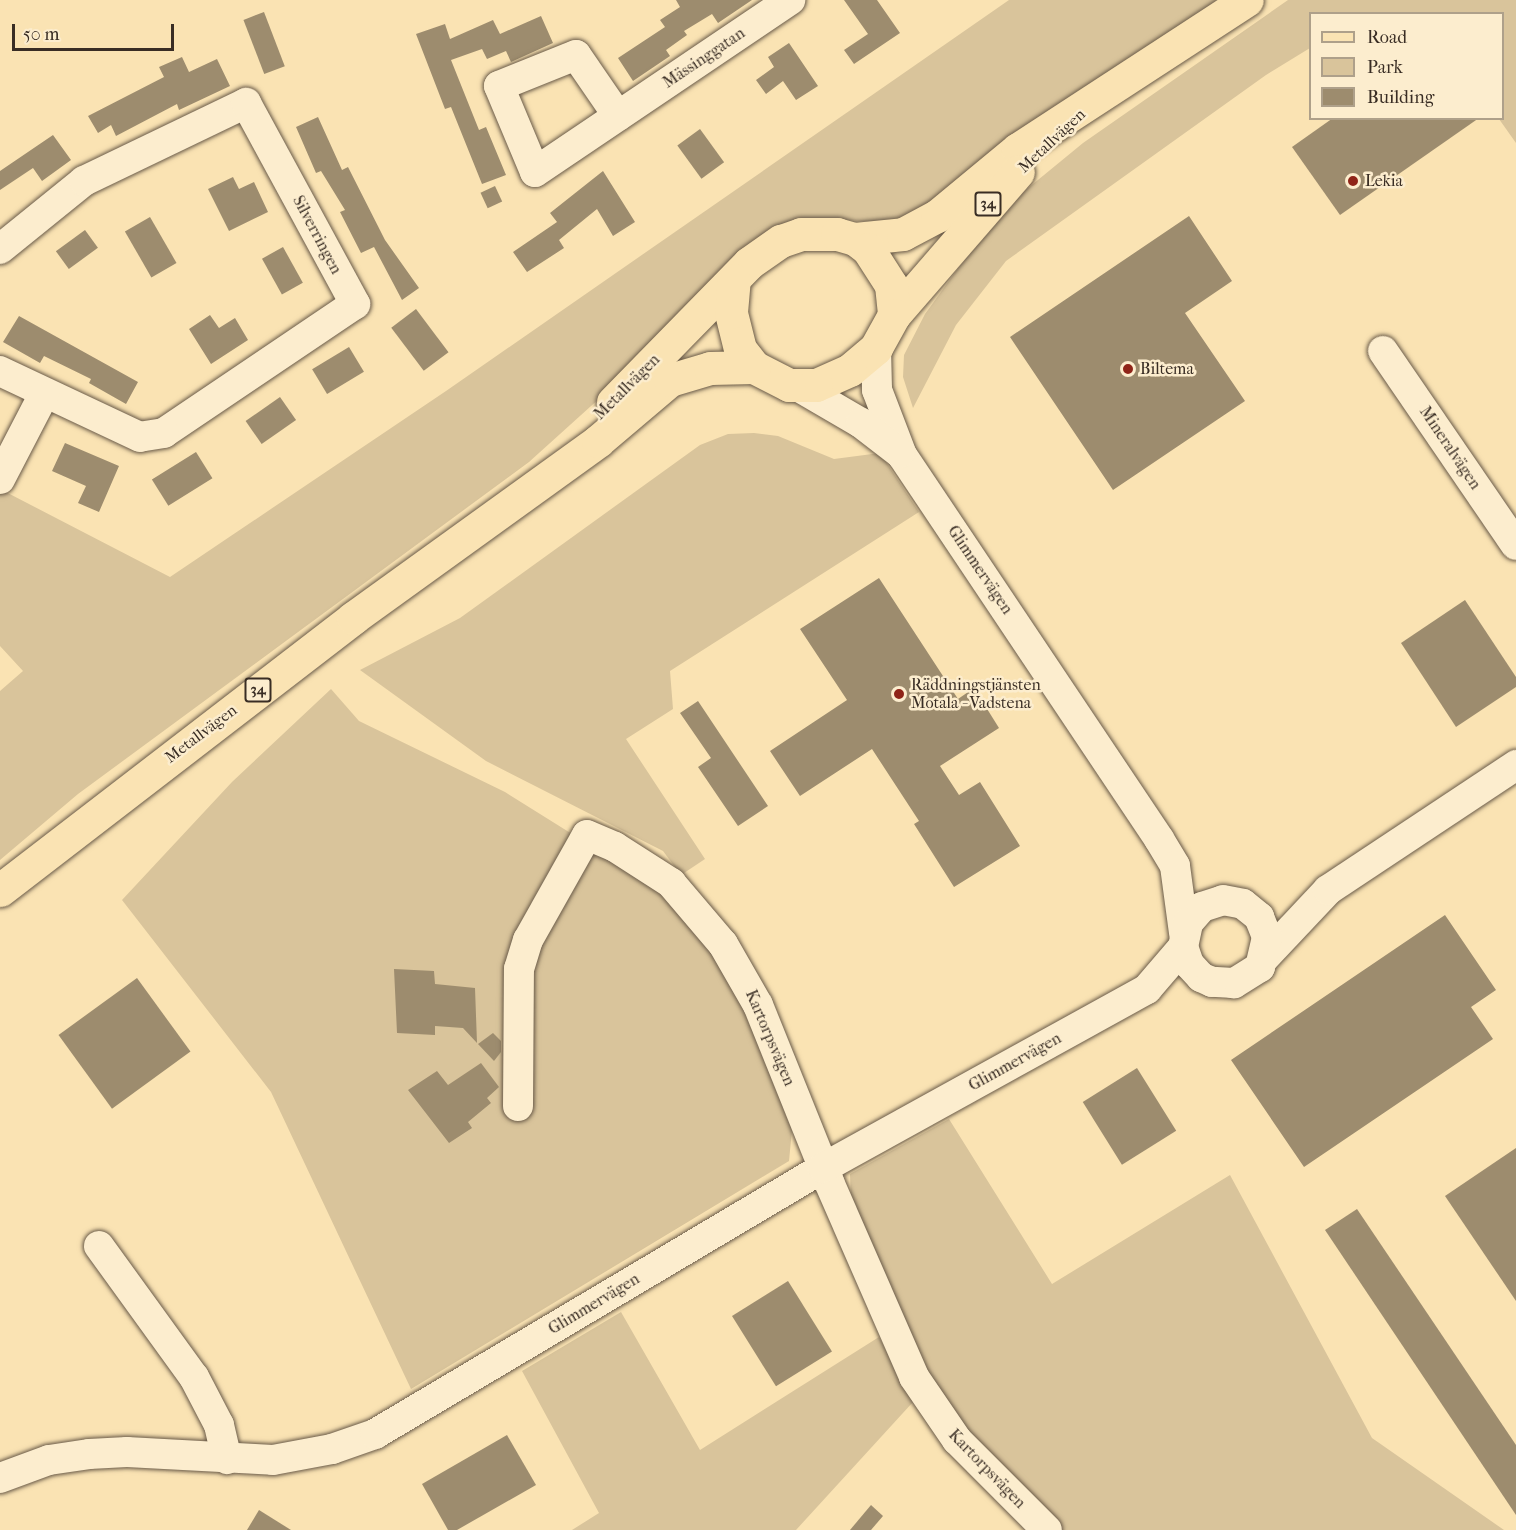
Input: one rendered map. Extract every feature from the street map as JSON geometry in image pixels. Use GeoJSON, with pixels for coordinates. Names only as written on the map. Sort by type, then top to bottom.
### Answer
{"type":"FeatureCollection","features":[{"type":"Feature","properties":{"kind":"main road","name":"Metallvägen"},"geometry":{"type":"LineString","coordinates":[[855,239],[903,234],[937,216],[1018,149],[1092,103],[1246,0]]}},
{"type":"Feature","properties":{"kind":"main road","name":"Metallvägen"},"geometry":{"type":"LineString","coordinates":[[894,315],[984,207],[1092,103]]}},
{"type":"Feature","properties":{"kind":"main road","name":"34"},"geometry":{"type":"LineString","coordinates":[[734,280],[764,251],[801,234],[828,233],[855,239]]}},
{"type":"Feature","properties":{"kind":"main road"},"geometry":{"type":"LineString","coordinates":[[855,239],[885,270],[891,285],[894,315]]}},
{"type":"Feature","properties":{"kind":"main road","name":"Metallvägen"},"geometry":{"type":"LineString","coordinates":[[519,495],[734,280]]}},
{"type":"Feature","properties":{"kind":"main road"},"geometry":{"type":"LineString","coordinates":[[734,280],[733,325],[740,349],[754,367],[778,381],[801,388]]}},
{"type":"Feature","properties":{"kind":"main road","name":"34"},"geometry":{"type":"LineString","coordinates":[[801,388],[833,379],[876,348],[894,315]]}},
{"type":"Feature","properties":{"kind":"main road","name":"Metallvägen"},"geometry":{"type":"LineString","coordinates":[[0,890],[519,495],[598,441],[669,380],[710,368],[754,367]]}},
{"type":"Feature","properties":{"kind":"street","name":"Mässinggatan"},"geometry":{"type":"LineString","coordinates":[[618,116],[790,0]]}},
{"type":"Feature","properties":{"kind":"street","name":"Silverringen"},"geometry":{"type":"LineString","coordinates":[[0,249],[84,181],[130,156],[246,103],[355,304],[164,433],[141,437],[44,394],[0,371]]}},
{"type":"Feature","properties":{"kind":"street","name":"Glimmervägen"},"geometry":{"type":"LineString","coordinates":[[876,348],[877,390],[902,454],[1175,866],[1223,900],[1252,909]]}},
{"type":"Feature","properties":{"kind":"street","name":"Mineralvägen"},"geometry":{"type":"LineString","coordinates":[[1383,351],[1516,545]]}},
{"type":"Feature","properties":{"kind":"street","name":"Glimmervägen"},"geometry":{"type":"LineString","coordinates":[[801,388],[861,423],[902,454]]}},
{"type":"Feature","properties":{"kind":"street"},"geometry":{"type":"LineString","coordinates":[[0,479],[44,394]]}},
{"type":"Feature","properties":{"kind":"street"},"geometry":{"type":"LineString","coordinates":[[1264,958],[1328,890],[1516,765]]}},
{"type":"Feature","properties":{"kind":"street","name":"Kartorpsvägen"},"geometry":{"type":"LineString","coordinates":[[518,1106],[519,969],[528,939],[587,835],[615,846],[671,883],[723,944],[759,1005],[823,1168],[902,1354],[930,1403],[957,1440],[1047,1530]]}},
{"type":"Feature","properties":{"kind":"street","name":"Glimmervägen"},"geometry":{"type":"LineString","coordinates":[[1175,866],[1189,964],[1201,977],[1212,982],[1234,983],[1253,974],[1264,958]]}},
{"type":"Feature","properties":{"kind":"street"},"geometry":{"type":"LineString","coordinates":[[1264,958],[1264,926],[1252,909],[1328,890]]}},
{"type":"Feature","properties":{"kind":"street","name":"Glimmervägen"},"geometry":{"type":"LineString","coordinates":[[1147,989],[1184,940],[1202,907],[1223,900]]}},
{"type":"Feature","properties":{"kind":"street","name":"Glimmervägen"},"geometry":{"type":"LineString","coordinates":[[0,1478],[49,1460],[89,1454],[128,1452],[251,1461],[300,1456],[375,1434],[823,1168],[1147,989],[1201,977]]}},
{"type":"Feature","properties":{"kind":"street"},"geometry":{"type":"LineString","coordinates":[[99,1246],[194,1377],[219,1425],[227,1459]]}},
{"type":"Feature","properties":{"kind":"green space"},"geometry":{"type":"Polygon","coordinates":[[[1009,0],[1217,0],[923,214],[891,223],[818,218],[642,360],[529,462],[78,794],[0,860],[0,691],[23,671],[0,646],[0,489],[170,577],[446,391],[1009,0]]]}},
{"type":"Feature","properties":{"kind":"green space"},"geometry":{"type":"Polygon","coordinates":[[[1288,0],[1516,0],[1516,143],[1500,120],[1504,120],[1504,12],[1309,12],[1309,49],[1266,75],[1006,261],[956,325],[913,408],[903,377],[904,355],[925,314],[999,212],[1083,143],[1288,0]]]}},
{"type":"Feature","properties":{"kind":"green space"},"geometry":{"type":"Polygon","coordinates":[[[754,433],[778,436],[834,459],[880,453],[919,512],[670,671],[673,709],[626,739],[705,859],[681,875],[663,851],[486,761],[360,670],[460,618],[700,445],[728,434],[754,433]]]}},
{"type":"Feature","properties":{"kind":"green space"},"geometry":{"type":"Polygon","coordinates":[[[331,689],[359,721],[505,792],[673,897],[743,1000],[792,1130],[789,1161],[411,1389],[271,1092],[122,900],[232,782],[331,689]]]}},
{"type":"Feature","properties":{"kind":"green space"},"geometry":{"type":"Polygon","coordinates":[[[949,1119],[1052,1284],[1230,1175],[1372,1438],[1504,1530],[1053,1530],[925,1404],[853,1246],[850,1174],[949,1119]]]}},
{"type":"Feature","properties":{"kind":"green space"},"geometry":{"type":"Polygon","coordinates":[[[621,1312],[700,1450],[879,1337],[913,1402],[796,1530],[572,1530],[599,1513],[522,1371],[621,1312]]]}},
{"type":"Feature","properties":{"kind":"building"},"geometry":{"type":"Polygon","coordinates":[[[676,0],[752,0],[718,23],[712,14],[684,31],[687,35],[666,50],[670,56],[633,81],[618,58],[665,27],[660,20],[680,7],[676,0]]]}},
{"type":"Feature","properties":{"kind":"building"},"geometry":{"type":"Polygon","coordinates":[[[844,0],[877,0],[900,33],[854,64],[844,50],[868,34],[844,0]]]}},
{"type":"Feature","properties":{"kind":"building"},"geometry":{"type":"Polygon","coordinates":[[[264,12],[285,66],[264,74],[243,20],[264,12]]]}},
{"type":"Feature","properties":{"kind":"building"},"geometry":{"type":"Polygon","coordinates":[[[541,16],[553,43],[511,62],[506,51],[487,59],[482,49],[451,60],[479,130],[486,127],[506,175],[482,184],[451,107],[445,109],[416,34],[445,24],[450,39],[493,20],[500,34],[541,16]]]}},
{"type":"Feature","properties":{"kind":"building"},"geometry":{"type":"Polygon","coordinates":[[[789,43],[818,86],[796,100],[783,81],[766,94],[756,80],[774,67],[768,57],[789,43]]]}},
{"type":"Feature","properties":{"kind":"building"},"geometry":{"type":"Polygon","coordinates":[[[182,57],[189,72],[217,59],[230,86],[179,110],[177,104],[116,136],[111,125],[98,133],[88,116],[164,77],[159,67],[182,57]]]}},
{"type":"Feature","properties":{"kind":"building"},"geometry":{"type":"Polygon","coordinates":[[[318,117],[342,170],[348,167],[385,240],[419,288],[402,300],[374,247],[361,253],[340,212],[345,210],[321,171],[316,173],[296,127],[318,117]]]}},
{"type":"Feature","properties":{"kind":"building","name":"Lekia"},"geometry":{"type":"Polygon","coordinates":[[[1330,120],[1476,120],[1340,215],[1292,147],[1330,120]]]}},
{"type":"Feature","properties":{"kind":"building"},"geometry":{"type":"Polygon","coordinates":[[[700,129],[724,162],[701,179],[677,145],[700,129]]]}},
{"type":"Feature","properties":{"kind":"building"},"geometry":{"type":"Polygon","coordinates":[[[53,135],[71,160],[42,181],[33,168],[0,190],[0,171],[53,135]]]}},
{"type":"Feature","properties":{"kind":"building"},"geometry":{"type":"Polygon","coordinates":[[[603,171],[635,222],[613,236],[597,209],[559,240],[564,248],[527,272],[513,252],[557,222],[550,213],[603,171]]]}},
{"type":"Feature","properties":{"kind":"building"},"geometry":{"type":"Polygon","coordinates":[[[233,177],[239,189],[254,182],[268,212],[229,231],[208,189],[233,177]]]}},
{"type":"Feature","properties":{"kind":"building"},"geometry":{"type":"Polygon","coordinates":[[[495,186],[502,201],[488,208],[480,193],[495,186]]]}},
{"type":"Feature","properties":{"kind":"building","name":"Biltema"},"geometry":{"type":"Polygon","coordinates":[[[1189,216],[1232,281],[1185,313],[1245,401],[1113,490],[1010,337],[1189,216]]]}},
{"type":"Feature","properties":{"kind":"building"},"geometry":{"type":"Polygon","coordinates":[[[150,217],[177,263],[151,277],[125,232],[150,217]]]}},
{"type":"Feature","properties":{"kind":"building"},"geometry":{"type":"Polygon","coordinates":[[[85,230],[98,248],[69,269],[56,251],[85,230]]]}},
{"type":"Feature","properties":{"kind":"building"},"geometry":{"type":"Polygon","coordinates":[[[283,247],[303,283],[282,294],[262,259],[283,247]]]}},
{"type":"Feature","properties":{"kind":"building"},"geometry":{"type":"Polygon","coordinates":[[[416,309],[448,352],[424,371],[391,328],[416,309]]]}},
{"type":"Feature","properties":{"kind":"building"},"geometry":{"type":"Polygon","coordinates":[[[210,315],[219,328],[235,318],[248,340],[211,364],[189,329],[210,315]]]}},
{"type":"Feature","properties":{"kind":"building"},"geometry":{"type":"Polygon","coordinates":[[[19,316],[138,382],[126,404],[89,383],[91,379],[44,356],[40,363],[3,342],[19,316]]]}},
{"type":"Feature","properties":{"kind":"building"},"geometry":{"type":"Polygon","coordinates":[[[349,347],[364,372],[327,394],[312,369],[349,347]]]}},
{"type":"Feature","properties":{"kind":"building"},"geometry":{"type":"Polygon","coordinates":[[[280,397],[296,420],[262,444],[246,421],[280,397]]]}},
{"type":"Feature","properties":{"kind":"building"},"geometry":{"type":"Polygon","coordinates":[[[65,443],[119,466],[99,512],[78,503],[86,486],[52,471],[65,443]]]}},
{"type":"Feature","properties":{"kind":"building"},"geometry":{"type":"Polygon","coordinates":[[[196,452],[212,478],[168,506],[152,480],[196,452]]]}},
{"type":"Feature","properties":{"kind":"building","name":"Räddningstjänsten Motala - Vadstena"},"geometry":{"type":"Polygon","coordinates":[[[879,578],[958,699],[974,688],[999,728],[940,766],[959,795],[980,782],[1020,846],[954,887],[914,824],[919,821],[872,749],[800,796],[770,751],[847,700],[800,629],[879,578]]]}},
{"type":"Feature","properties":{"kind":"building"},"geometry":{"type":"Polygon","coordinates":[[[1465,600],[1516,677],[1516,687],[1456,727],[1401,643],[1465,600]]]}},
{"type":"Feature","properties":{"kind":"building"},"geometry":{"type":"Polygon","coordinates":[[[698,701],[768,806],[738,826],[698,767],[711,758],[680,713],[698,701]]]}},
{"type":"Feature","properties":{"kind":"building"},"geometry":{"type":"Polygon","coordinates":[[[1445,915],[1496,990],[1471,1007],[1493,1039],[1304,1167],[1231,1060],[1445,915]]]}},
{"type":"Feature","properties":{"kind":"building"},"geometry":{"type":"Polygon","coordinates":[[[394,969],[434,971],[435,984],[475,988],[477,1043],[463,1028],[435,1026],[435,1035],[397,1033],[394,969]]]}},
{"type":"Feature","properties":{"kind":"building"},"geometry":{"type":"Polygon","coordinates":[[[137,978],[190,1052],[112,1109],[59,1035],[137,978]]]}},
{"type":"Feature","properties":{"kind":"building"},"geometry":{"type":"Polygon","coordinates":[[[493,1033],[501,1041],[501,1052],[494,1061],[478,1044],[493,1033]]]}},
{"type":"Feature","properties":{"kind":"building"},"geometry":{"type":"Polygon","coordinates":[[[481,1063],[499,1087],[487,1098],[491,1103],[468,1122],[472,1128],[449,1143],[408,1090],[437,1071],[448,1085],[481,1063]]]}},
{"type":"Feature","properties":{"kind":"building"},"geometry":{"type":"Polygon","coordinates":[[[1137,1068],[1176,1131],[1122,1165],[1083,1102],[1137,1068]]]}},
{"type":"Feature","properties":{"kind":"building"},"geometry":{"type":"Polygon","coordinates":[[[1516,1148],[1516,1301],[1445,1196],[1516,1148]]]}},
{"type":"Feature","properties":{"kind":"building"},"geometry":{"type":"Polygon","coordinates":[[[1357,1209],[1516,1445],[1516,1515],[1325,1230],[1357,1209]]]}},
{"type":"Feature","properties":{"kind":"building"},"geometry":{"type":"Polygon","coordinates":[[[788,1281],[832,1351],[776,1386],[732,1316],[788,1281]]]}},
{"type":"Feature","properties":{"kind":"building"},"geometry":{"type":"Polygon","coordinates":[[[507,1435],[536,1485],[457,1530],[448,1530],[422,1484],[507,1435]]]}},
{"type":"Feature","properties":{"kind":"building"},"geometry":{"type":"Polygon","coordinates":[[[871,1505],[883,1516],[871,1530],[850,1530],[871,1505]]]}},
{"type":"Feature","properties":{"kind":"building"},"geometry":{"type":"Polygon","coordinates":[[[259,1510],[291,1530],[247,1530],[259,1510]]]}},
{"type":"Feature","properties":{"kind":"place","name":"Lekia"},"geometry":{"type":"Point","coordinates":[1353,181]}},
{"type":"Feature","properties":{"kind":"place","name":"Biltema"},"geometry":{"type":"Point","coordinates":[1128,369]}},
{"type":"Feature","properties":{"kind":"place","name":"Räddningstjänsten Motala - Vadstena"},"geometry":{"type":"Point","coordinates":[899,694]}}]}
